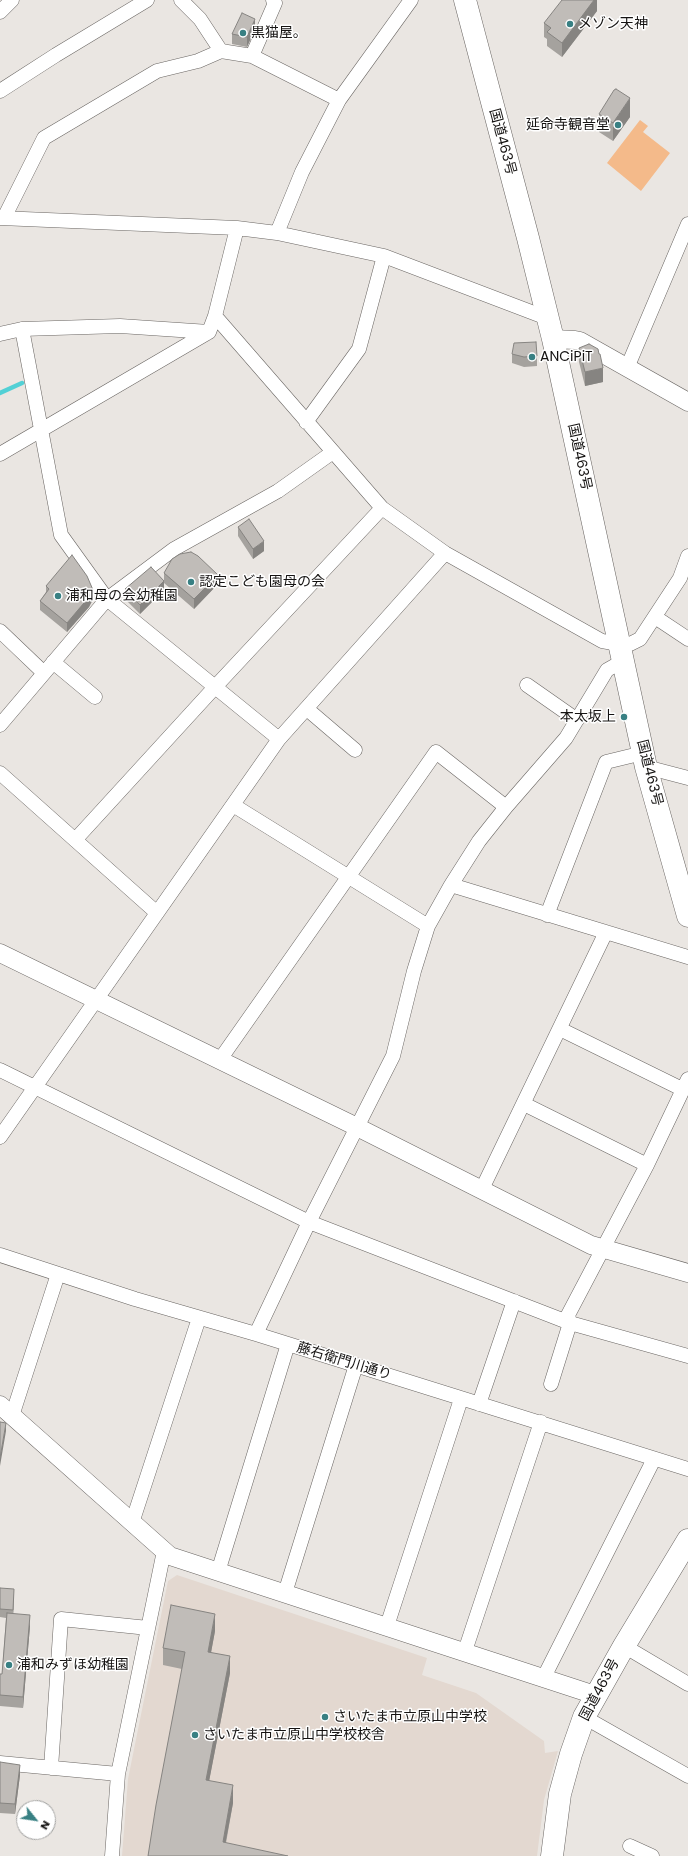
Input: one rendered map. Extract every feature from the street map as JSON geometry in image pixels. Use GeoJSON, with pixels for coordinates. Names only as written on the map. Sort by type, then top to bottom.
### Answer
{"type":"FeatureCollection","features":[{"type":"Feature","properties":{"kind":"highway","name":"国道463号"},"geometry":{"type":"LineString","coordinates":[[465,0],[553,339],[645,760],[682,877],[688,916]]}},
{"type":"Feature","properties":{"kind":"highway","name":"国道463号"},"geometry":{"type":"LineString","coordinates":[[552,1856],[560,1794],[571,1754],[584,1717],[595,1695],[688,1540]]}},
{"type":"Feature","properties":{"kind":"street"},"geometry":{"type":"LineString","coordinates":[[0,12],[12,0]]}},
{"type":"Feature","properties":{"kind":"street"},"geometry":{"type":"LineString","coordinates":[[0,91],[147,0]]}},
{"type":"Feature","properties":{"kind":"street"},"geometry":{"type":"LineString","coordinates":[[181,0],[200,19],[221,51]]}},
{"type":"Feature","properties":{"kind":"street"},"geometry":{"type":"LineString","coordinates":[[252,56],[275,3],[273,0]]}},
{"type":"Feature","properties":{"kind":"street"},"geometry":{"type":"LineString","coordinates":[[277,233],[302,172],[339,100],[411,0]]}},
{"type":"Feature","properties":{"kind":"street"},"geometry":{"type":"LineString","coordinates":[[339,100],[252,56],[221,51],[198,61],[156,71],[44,138],[2,218],[237,228],[277,233],[384,256],[547,318]]}},
{"type":"Feature","properties":{"kind":"street"},"geometry":{"type":"LineString","coordinates":[[627,368],[688,224]]}},
{"type":"Feature","properties":{"kind":"street"},"geometry":{"type":"LineString","coordinates":[[0,454],[209,332],[215,316],[237,228]]}},
{"type":"Feature","properties":{"kind":"street"},"geometry":{"type":"LineString","coordinates":[[306,422],[359,349],[384,256]]}},
{"type":"Feature","properties":{"kind":"street"},"geometry":{"type":"LineString","coordinates":[[215,316],[382,508],[445,553],[602,640],[621,653]]}},
{"type":"Feature","properties":{"kind":"street"},"geometry":{"type":"LineString","coordinates":[[0,334],[22,329],[120,326],[209,332]]}},
{"type":"Feature","properties":{"kind":"street"},"geometry":{"type":"LineString","coordinates":[[22,329],[61,535],[107,599],[279,739]]}},
{"type":"Feature","properties":{"kind":"street"},"geometry":{"type":"LineString","coordinates":[[553,339],[575,340],[688,402]]}},
{"type":"Feature","properties":{"kind":"street"},"geometry":{"type":"LineString","coordinates":[[0,725],[107,599],[174,549],[278,491],[333,452]]}},
{"type":"Feature","properties":{"kind":"street"},"geometry":{"type":"LineString","coordinates":[[75,840],[215,686],[382,508]]}},
{"type":"Feature","properties":{"kind":"street"},"geometry":{"type":"LineString","coordinates":[[0,1137],[279,739],[445,553]]}},
{"type":"Feature","properties":{"kind":"street"},"geometry":{"type":"LineString","coordinates":[[256,1334],[309,1222],[393,1056],[414,970],[428,926],[452,884],[479,842],[506,807],[566,738],[607,670],[630,644],[640,639],[680,578],[688,556]]}},
{"type":"Feature","properties":{"kind":"street"},"geometry":{"type":"LineString","coordinates":[[655,617],[688,639]]}},
{"type":"Feature","properties":{"kind":"street"},"geometry":{"type":"LineString","coordinates":[[0,631],[44,673]]}},
{"type":"Feature","properties":{"kind":"street"},"geometry":{"type":"LineString","coordinates":[[53,662],[95,697]]}},
{"type":"Feature","properties":{"kind":"street"},"geometry":{"type":"LineString","coordinates":[[527,685],[577,720]]}},
{"type":"Feature","properties":{"kind":"street"},"geometry":{"type":"LineString","coordinates":[[307,708],[355,750]]}},
{"type":"Feature","properties":{"kind":"street"},"geometry":{"type":"LineString","coordinates":[[219,1061],[436,752],[506,807]]}},
{"type":"Feature","properties":{"kind":"street"},"geometry":{"type":"LineString","coordinates":[[547,914],[606,762],[645,760],[688,778]]}},
{"type":"Feature","properties":{"kind":"street"},"geometry":{"type":"LineString","coordinates":[[0,774],[157,913]]}},
{"type":"Feature","properties":{"kind":"street"},"geometry":{"type":"LineString","coordinates":[[233,805],[428,926]]}},
{"type":"Feature","properties":{"kind":"street"},"geometry":{"type":"LineString","coordinates":[[452,884],[688,957]]}},
{"type":"Feature","properties":{"kind":"street"},"geometry":{"type":"LineString","coordinates":[[482,1189],[606,932]]}},
{"type":"Feature","properties":{"kind":"street"},"geometry":{"type":"LineString","coordinates":[[0,953],[357,1127],[591,1245],[688,1273]]}},
{"type":"Feature","properties":{"kind":"street"},"geometry":{"type":"LineString","coordinates":[[550,1384],[570,1323],[568,1315],[647,1165],[685,1084],[560,1029]]}},
{"type":"Feature","properties":{"kind":"street"},"geometry":{"type":"LineString","coordinates":[[0,1070],[309,1222],[570,1323],[688,1356]]}},
{"type":"Feature","properties":{"kind":"street"},"geometry":{"type":"LineString","coordinates":[[524,1104],[647,1165]]}},
{"type":"Feature","properties":{"kind":"street","name":"藤右衛門川通り"},"geometry":{"type":"LineString","coordinates":[[0,1255],[198,1318],[256,1334],[688,1469]]}},
{"type":"Feature","properties":{"kind":"street"},"geometry":{"type":"LineString","coordinates":[[58,1274],[6,1410],[170,1556],[465,1651],[543,1679],[595,1695]]}},
{"type":"Feature","properties":{"kind":"street"},"geometry":{"type":"LineString","coordinates":[[479,1404],[514,1301]]}},
{"type":"Feature","properties":{"kind":"street"},"geometry":{"type":"LineString","coordinates":[[132,1523],[198,1318]]}},
{"type":"Feature","properties":{"kind":"street"},"geometry":{"type":"LineString","coordinates":[[218,1572],[288,1344]]}},
{"type":"Feature","properties":{"kind":"street"},"geometry":{"type":"LineString","coordinates":[[285,1593],[356,1365]]}},
{"type":"Feature","properties":{"kind":"street"},"geometry":{"type":"LineString","coordinates":[[387,1626],[461,1399]]}},
{"type":"Feature","properties":{"kind":"street"},"geometry":{"type":"LineString","coordinates":[[465,1651],[541,1422]]}},
{"type":"Feature","properties":{"kind":"street"},"geometry":{"type":"LineString","coordinates":[[543,1679],[654,1459]]}},
{"type":"Feature","properties":{"kind":"street"},"geometry":{"type":"LineString","coordinates":[[112,1856],[118,1774],[164,1551]]}},
{"type":"Feature","properties":{"kind":"street"},"geometry":{"type":"LineString","coordinates":[[51,1768],[61,1619],[148,1628]]}},
{"type":"Feature","properties":{"kind":"street"},"geometry":{"type":"LineString","coordinates":[[624,1646],[686,1678]]}},
{"type":"Feature","properties":{"kind":"street"},"geometry":{"type":"LineString","coordinates":[[584,1717],[688,1776]]}},
{"type":"Feature","properties":{"kind":"street"},"geometry":{"type":"LineString","coordinates":[[0,1763],[118,1774]]}},
{"type":"Feature","properties":{"kind":"street"},"geometry":{"type":"LineString","coordinates":[[630,1846],[652,1856]]}},
{"type":"Feature","properties":{"kind":"shaded area"},"geometry":{"type":"Polygon","coordinates":[[[640,120],[648,126],[643,132],[670,153],[641,191],[607,163],[640,120]]]}},
{"type":"Feature","properties":{"kind":"shaded area","name":"さいたま市立原山中学校"},"geometry":{"type":"Polygon","coordinates":[[[177,1575],[427,1658],[422,1675],[476,1693],[544,1741],[545,1753],[558,1751],[544,1800],[537,1856],[122,1856],[128,1779],[168,1581],[177,1575]]]}},
{"type":"Feature","properties":{"kind":"building"},"geometry":{"type":"Polygon","coordinates":[[[562,0],[594,0],[562,43],[547,32],[551,28],[544,23],[562,0]]]}},
{"type":"Feature","properties":{"kind":"building"},"geometry":{"type":"Polygon","coordinates":[[[242,13],[255,19],[247,37],[232,34],[242,13]]]}},
{"type":"Feature","properties":{"kind":"building"},"geometry":{"type":"Polygon","coordinates":[[[616,89],[630,98],[613,123],[599,114],[616,89]]]}},
{"type":"Feature","properties":{"kind":"building"},"geometry":{"type":"Polygon","coordinates":[[[536,342],[537,356],[524,357],[512,354],[514,343],[536,342]]]}},
{"type":"Feature","properties":{"kind":"building"},"geometry":{"type":"Polygon","coordinates":[[[589,344],[598,349],[603,368],[585,372],[579,348],[589,344]]]}},
{"type":"Feature","properties":{"kind":"building"},"geometry":{"type":"Polygon","coordinates":[[[249,519],[264,541],[253,549],[238,527],[249,519]]]}},
{"type":"Feature","properties":{"kind":"building"},"geometry":{"type":"Polygon","coordinates":[[[191,552],[198,556],[218,575],[194,599],[164,573],[172,559],[180,554],[191,552]]]}},
{"type":"Feature","properties":{"kind":"building"},"geometry":{"type":"Polygon","coordinates":[[[72,555],[87,576],[93,590],[67,623],[40,601],[49,589],[46,586],[72,555]]]}},
{"type":"Feature","properties":{"kind":"building"},"geometry":{"type":"Polygon","coordinates":[[[151,567],[164,581],[140,605],[125,589],[151,567]]]}},
{"type":"Feature","properties":{"kind":"building"},"geometry":{"type":"Polygon","coordinates":[[[0,1422],[6,1423],[0,1458],[0,1422]]]}},
{"type":"Feature","properties":{"kind":"building"},"geometry":{"type":"Polygon","coordinates":[[[0,1588],[14,1589],[13,1610],[0,1609],[0,1588]]]}},
{"type":"Feature","properties":{"kind":"building","name":"さいたま市立原山中学校校舎"},"geometry":{"type":"Polygon","coordinates":[[[171,1605],[215,1614],[208,1652],[230,1656],[206,1780],[233,1785],[223,1842],[288,1856],[148,1856],[156,1805],[185,1652],[163,1648],[171,1605]]]}},
{"type":"Feature","properties":{"kind":"building"},"geometry":{"type":"Polygon","coordinates":[[[7,1613],[30,1615],[23,1697],[0,1695],[0,1674],[2,1674],[7,1613]]]}},
{"type":"Feature","properties":{"kind":"building"},"geometry":{"type":"Polygon","coordinates":[[[0,1762],[20,1765],[15,1804],[0,1803],[0,1762]]]}},
{"type":"Feature","properties":{"kind":"waterway"},"geometry":{"type":"LineString","coordinates":[[0,393],[22,383]]}},
{"type":"Feature","properties":{"kind":"place","name":"メゾン天神"},"geometry":{"type":"Point","coordinates":[570,24]}},
{"type":"Feature","properties":{"kind":"place","name":"黒猫屋。"},"geometry":{"type":"Point","coordinates":[243,33]}},
{"type":"Feature","properties":{"kind":"place","name":"延命寺観音堂"},"geometry":{"type":"Point","coordinates":[618,125]}},
{"type":"Feature","properties":{"kind":"place","name":"ANCiPiT"},"geometry":{"type":"Point","coordinates":[532,357]}},
{"type":"Feature","properties":{"kind":"place","name":"認定こども園母の会"},"geometry":{"type":"Point","coordinates":[191,582]}},
{"type":"Feature","properties":{"kind":"place","name":"浦和母の会幼稚園"},"geometry":{"type":"Point","coordinates":[58,596]}},
{"type":"Feature","properties":{"kind":"place","name":"本太坂上"},"geometry":{"type":"Point","coordinates":[624,717]}},
{"type":"Feature","properties":{"kind":"place","name":"浦和みずほ幼稚園"},"geometry":{"type":"Point","coordinates":[9,1665]}},
{"type":"Feature","properties":{"kind":"place","name":"さいたま市立原山中学校"},"geometry":{"type":"Point","coordinates":[325,1717]}},
{"type":"Feature","properties":{"kind":"place","name":"さいたま市立原山中学校校舎"},"geometry":{"type":"Point","coordinates":[195,1735]}}]}
